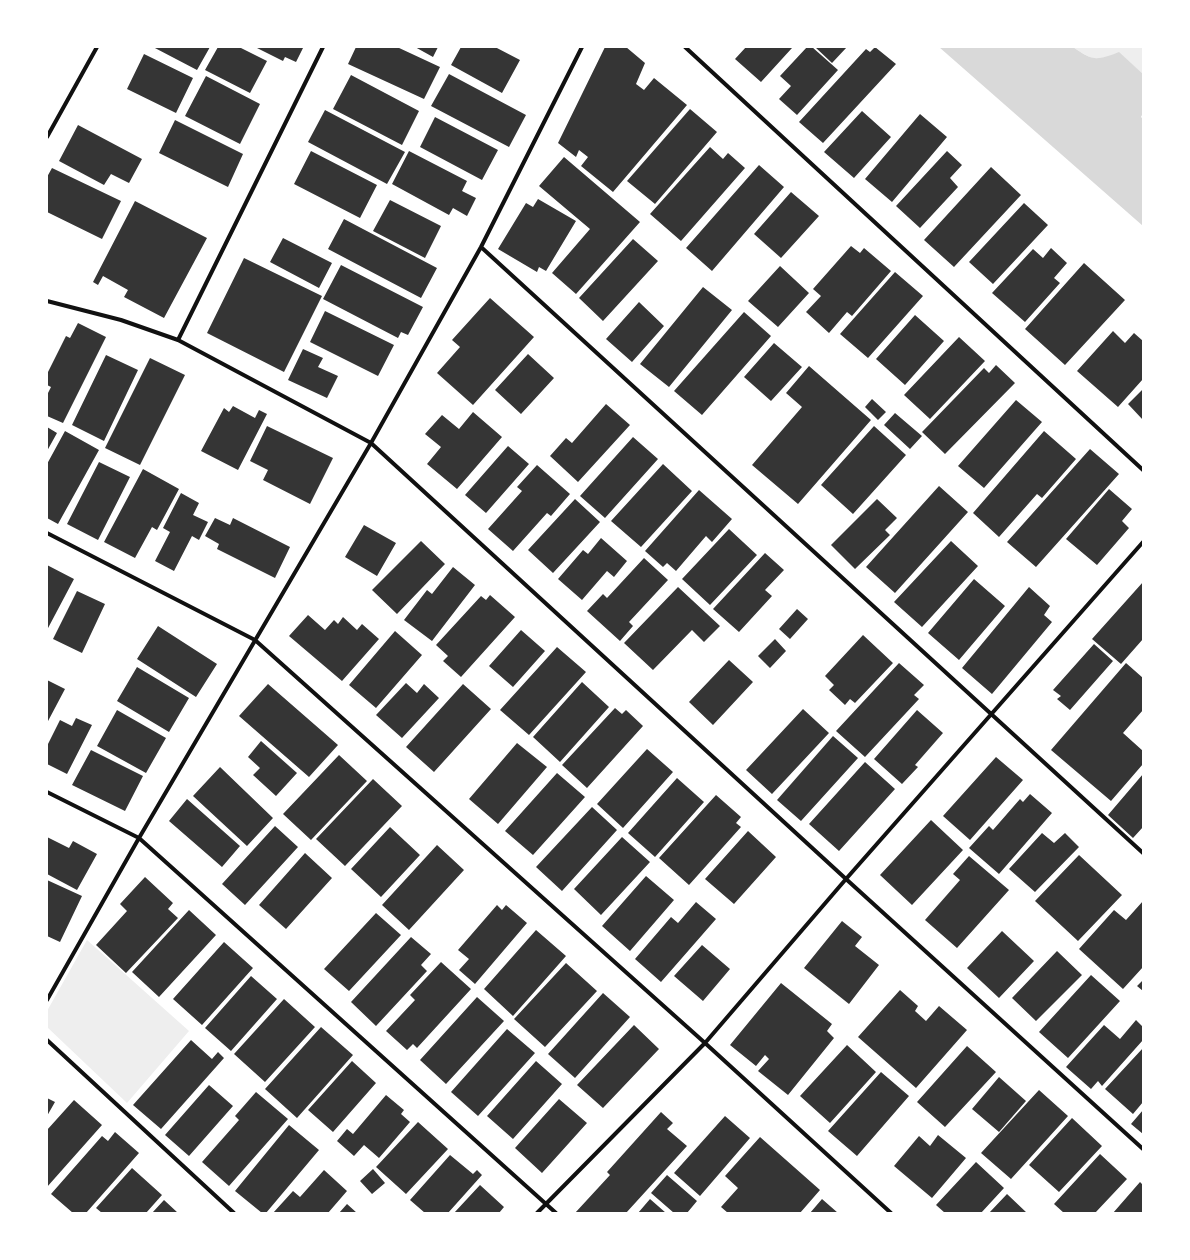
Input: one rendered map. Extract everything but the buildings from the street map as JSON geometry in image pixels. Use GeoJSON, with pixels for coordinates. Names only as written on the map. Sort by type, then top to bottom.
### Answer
{"type":"FeatureCollection","features":[{"type":"Feature","properties":{"kind":"street"},"geometry":{"type":"LineString","coordinates":[[47,137],[97,47]]}},
{"type":"Feature","properties":{"kind":"street"},"geometry":{"type":"LineString","coordinates":[[178,340],[323,47]]}},
{"type":"Feature","properties":{"kind":"street"},"geometry":{"type":"LineString","coordinates":[[47,1000],[254,640],[371,443],[481,247],[582,47]]}},
{"type":"Feature","properties":{"kind":"street"},"geometry":{"type":"LineString","coordinates":[[685,47],[1143,470]]}},
{"type":"Feature","properties":{"kind":"street"},"geometry":{"type":"LineString","coordinates":[[481,247],[992,713],[1143,853]]}},
{"type":"Feature","properties":{"kind":"street"},"geometry":{"type":"LineString","coordinates":[[47,301],[121,320],[178,340],[371,443],[1143,1149]]}},
{"type":"Feature","properties":{"kind":"street"},"geometry":{"type":"LineString","coordinates":[[47,533],[254,640],[705,1043],[891,1213]]}},
{"type":"Feature","properties":{"kind":"street"},"geometry":{"type":"LineString","coordinates":[[537,1213],[705,1043],[846,879],[1143,542]]}},
{"type":"Feature","properties":{"kind":"street"},"geometry":{"type":"LineString","coordinates":[[47,792],[139,838],[556,1213]]}},
{"type":"Feature","properties":{"kind":"street"},"geometry":{"type":"LineString","coordinates":[[47,1040],[234,1213]]}},
{"type":"Feature","properties":{"kind":"shaded area"},"geometry":{"type":"Polygon","coordinates":[[[939,47],[1073,47],[1085,55],[1095,58],[1105,57],[1119,52],[1143,74],[1143,113],[1141,117],[1143,119],[1143,226],[939,47]]]}},
{"type":"Feature","properties":{"kind":"shaded area"},"geometry":{"type":"Polygon","coordinates":[[[1073,47],[1143,47],[1143,74],[1119,53],[1095,58],[1086,55],[1073,47]]]}},
{"type":"Feature","properties":{"kind":"shaded area"},"geometry":{"type":"Polygon","coordinates":[[[87,940],[189,1031],[127,1103],[47,1027],[47,1011],[87,940]]]}}]}
